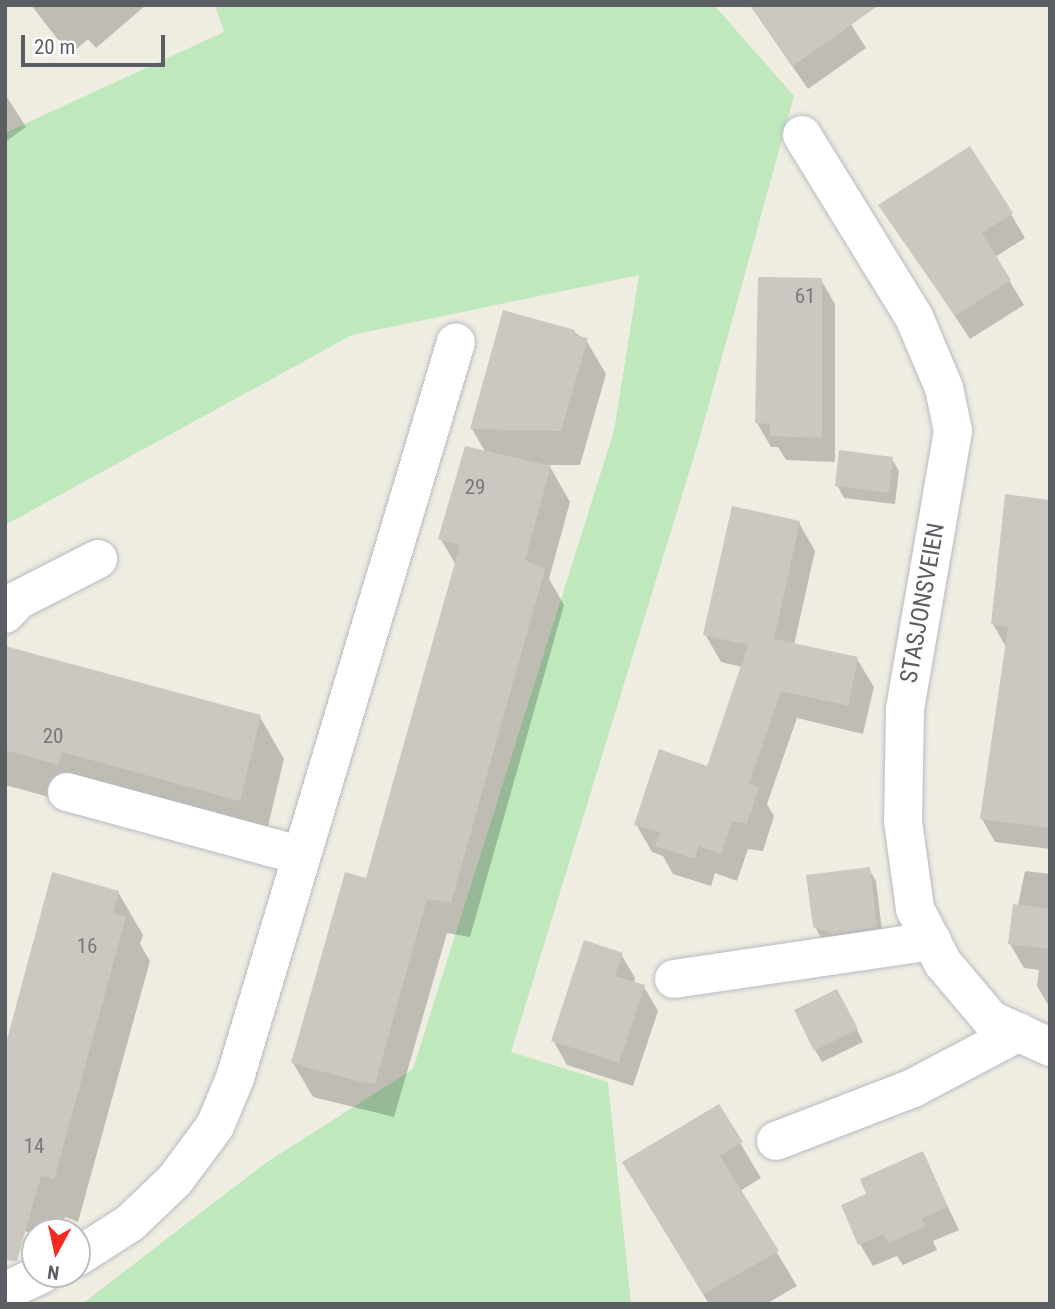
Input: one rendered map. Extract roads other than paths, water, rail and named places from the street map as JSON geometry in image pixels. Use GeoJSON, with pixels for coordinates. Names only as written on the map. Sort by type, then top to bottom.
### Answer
{"type":"FeatureCollection","features":[{"type":"Feature","properties":{"kind":"street","name":"STASJONSVEIEN"},"geometry":{"type":"LineString","coordinates":[[802,135],[914,317],[944,388],[953,431],[905,710],[902,821],[915,909],[943,963],[992,1020],[1034,1040]]}},
{"type":"Feature","properties":{"kind":"street"},"geometry":{"type":"LineString","coordinates":[[91,1247],[130,1223],[175,1180],[215,1126],[235,1077],[299,855],[456,342]]}},
{"type":"Feature","properties":{"kind":"street"},"geometry":{"type":"LineString","coordinates":[[5,614],[18,600],[98,559]]}},
{"type":"Feature","properties":{"kind":"street"},"geometry":{"type":"LineString","coordinates":[[68,792],[299,855]]}},
{"type":"Feature","properties":{"kind":"street"},"geometry":{"type":"LineString","coordinates":[[674,979],[932,941]]}},
{"type":"Feature","properties":{"kind":"street"},"geometry":{"type":"LineString","coordinates":[[776,1142],[1034,1040]]}},
{"type":"Feature","properties":{"kind":"street"},"geometry":{"type":"LineString","coordinates":[[5,1291],[21,1284]]}}]}
